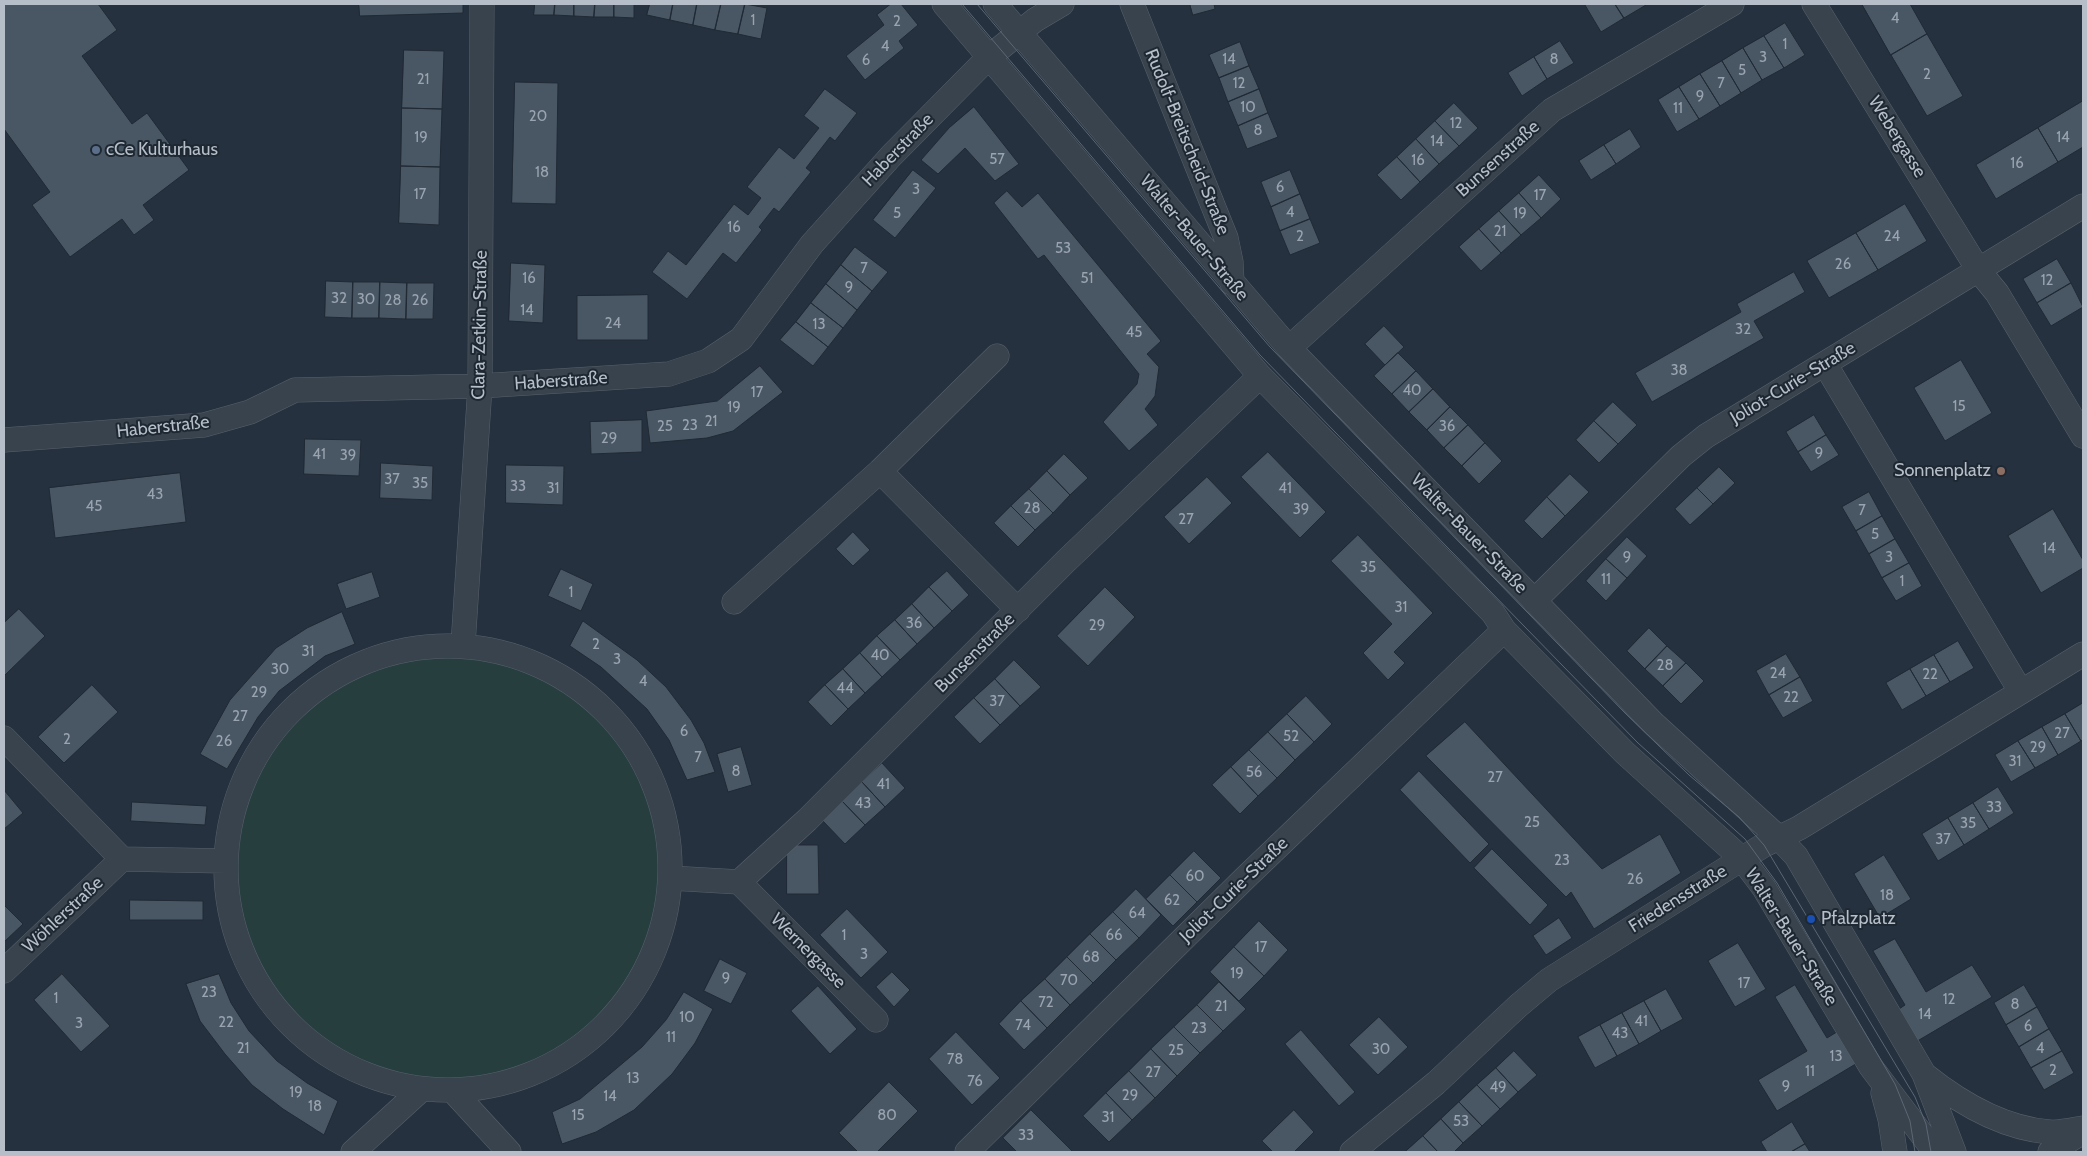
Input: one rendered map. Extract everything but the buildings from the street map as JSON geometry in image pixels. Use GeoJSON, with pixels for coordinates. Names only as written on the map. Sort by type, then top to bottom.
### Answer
{"type":"FeatureCollection","features":[{"type":"Feature","properties":{"kind":"street","name":"Clara-Zetkin-Straße"},"geometry":{"type":"LineString","coordinates":[[463,645],[480,386],[482,4]]}},
{"type":"Feature","properties":{"kind":"street","name":"Walter-Bauer-Straße"},"geometry":{"type":"LineString","coordinates":[[944,4],[1260,376],[1492,613],[1504,630],[1625,753],[1742,859],[1764,888],[1871,1067]]}},
{"type":"Feature","properties":{"kind":"street","name":"Walter-Bauer-Straße"},"geometry":{"type":"LineString","coordinates":[[995,4],[1289,348],[1654,723],[1778,837],[1796,856],[1924,1074]]}},
{"type":"Feature","properties":{"kind":"street","name":"Haberstraße"},"geometry":{"type":"LineString","coordinates":[[4,440],[204,425],[250,412],[295,390],[480,386],[669,374],[708,361],[741,339],[812,244],[891,156],[989,57],[1019,32],[1062,4]]}},
{"type":"Feature","properties":{"kind":"street","name":"Rudolf-Breitscheid-Straße"},"geometry":{"type":"LineString","coordinates":[[1132,4],[1226,238],[1232,262],[1232,283]]}},
{"type":"Feature","properties":{"kind":"street","name":"Bunsenstraße"},"geometry":{"type":"LineString","coordinates":[[1289,348],[1552,110],[1732,4]]}},
{"type":"Feature","properties":{"kind":"street","name":"Webergasse"},"geometry":{"type":"LineString","coordinates":[[1814,4],[1979,270]]}},
{"type":"Feature","properties":{"kind":"street","name":"Joliot-Curie-Straße"},"geometry":{"type":"LineString","coordinates":[[1534,601],[1687,451],[1727,423],[2083,206]]}},
{"type":"Feature","properties":{"kind":"street"},"geometry":{"type":"LineString","coordinates":[[1979,270],[1997,293],[2083,436]]}},
{"type":"Feature","properties":{"kind":"street"},"geometry":{"type":"LineString","coordinates":[[734,602],[880,471],[998,356]]}},
{"type":"Feature","properties":{"kind":"street"},"geometry":{"type":"LineString","coordinates":[[1825,364],[2020,692]]}},
{"type":"Feature","properties":{"kind":"street","name":"Bunsenstraße"},"geometry":{"type":"LineString","coordinates":[[739,882],[807,820],[1018,610],[1260,376]]}},
{"type":"Feature","properties":{"kind":"street"},"geometry":{"type":"LineString","coordinates":[[880,471],[1018,610]]}},
{"type":"Feature","properties":{"kind":"street","name":"Joliot-Curie-Straße"},"geometry":{"type":"LineString","coordinates":[[967,1152],[1244,879],[1504,630]]}},
{"type":"Feature","properties":{"kind":"street"},"geometry":{"type":"LineString","coordinates":[[463,645],[515,655],[554,672],[595,701],[623,730],[644,761],[665,816],[671,856],[663,928],[641,979],[605,1026],[582,1046],[555,1064],[528,1076],[479,1089],[453,1091],[422,1089],[374,1078],[322,1051],[289,1023],[260,986],[240,945],[230,908],[226,861],[230,823],[244,780],[268,738],[310,694],[356,665],[398,651],[463,645]]}},
{"type":"Feature","properties":{"kind":"street","name":"Friedensstraße"},"geometry":{"type":"LineString","coordinates":[[1352,1152],[1436,1083],[1518,1006],[1549,980],[1778,837],[1799,828],[2083,654]]}},
{"type":"Feature","properties":{"kind":"street"},"geometry":{"type":"LineString","coordinates":[[4,738],[122,859],[226,861]]}},
{"type":"Feature","properties":{"kind":"street","name":"Wöhlerstraße"},"geometry":{"type":"LineString","coordinates":[[4,971],[122,859]]}},
{"type":"Feature","properties":{"kind":"street"},"geometry":{"type":"LineString","coordinates":[[670,878],[739,882]]}},
{"type":"Feature","properties":{"kind":"street","name":"Wernergasse"},"geometry":{"type":"LineString","coordinates":[[739,882],[876,1020]]}},
{"type":"Feature","properties":{"kind":"street"},"geometry":{"type":"LineString","coordinates":[[1871,1067],[1883,1093],[1890,1119],[1895,1152]]}},
{"type":"Feature","properties":{"kind":"street"},"geometry":{"type":"LineString","coordinates":[[1871,1067],[1935,1152]]}},
{"type":"Feature","properties":{"kind":"street"},"geometry":{"type":"LineString","coordinates":[[1924,1074],[1950,1095],[1980,1112],[2020,1126],[2050,1132],[2083,1128]]}},
{"type":"Feature","properties":{"kind":"street"},"geometry":{"type":"LineString","coordinates":[[1924,1074],[1954,1152]]}},
{"type":"Feature","properties":{"kind":"street"},"geometry":{"type":"LineString","coordinates":[[353,1152],[422,1089]]}},
{"type":"Feature","properties":{"kind":"street"},"geometry":{"type":"LineString","coordinates":[[453,1091],[509,1152]]}},
{"type":"Feature","properties":{"kind":"street"},"geometry":{"type":"LineString","coordinates":[[2050,1152],[2083,1132]]}},
{"type":"Feature","properties":{"kind":"green space"},"geometry":{"type":"Polygon","coordinates":[[[448,646],[470,647],[491,651],[533,663],[571,684],[605,711],[632,745],[653,783],[665,825],[669,846],[669,890],[665,911],[653,953],[632,991],[605,1025],[571,1052],[533,1073],[491,1085],[470,1089],[448,1090],[426,1089],[405,1085],[363,1073],[325,1052],[291,1025],[264,991],[243,953],[231,911],[227,890],[226,868],[227,846],[231,825],[243,783],[264,745],[291,711],[325,684],[363,663],[405,651],[426,647],[448,646]]]}},
{"type":"Feature","properties":{"kind":"tram line"},"geometry":{"type":"LineString","coordinates":[[962,4],[1260,355],[1638,743],[1745,839],[1777,883],[1895,1084],[1910,1121],[1915,1152]]}},
{"type":"Feature","properties":{"kind":"tram line"},"geometry":{"type":"LineString","coordinates":[[977,4],[1270,347],[1625,713],[1689,775],[1739,817],[1764,845],[1915,1097],[1926,1124],[1931,1152]]}},
{"type":"Feature","properties":{"kind":"place","name":"cCe Kulturhaus"},"geometry":{"type":"Point","coordinates":[96,150]}},
{"type":"Feature","properties":{"kind":"place","name":"Sonnenplatz"},"geometry":{"type":"Point","coordinates":[2001,471]}},
{"type":"Feature","properties":{"kind":"place","name":"Pfalzplatz"},"geometry":{"type":"Point","coordinates":[1811,919]}}]}
